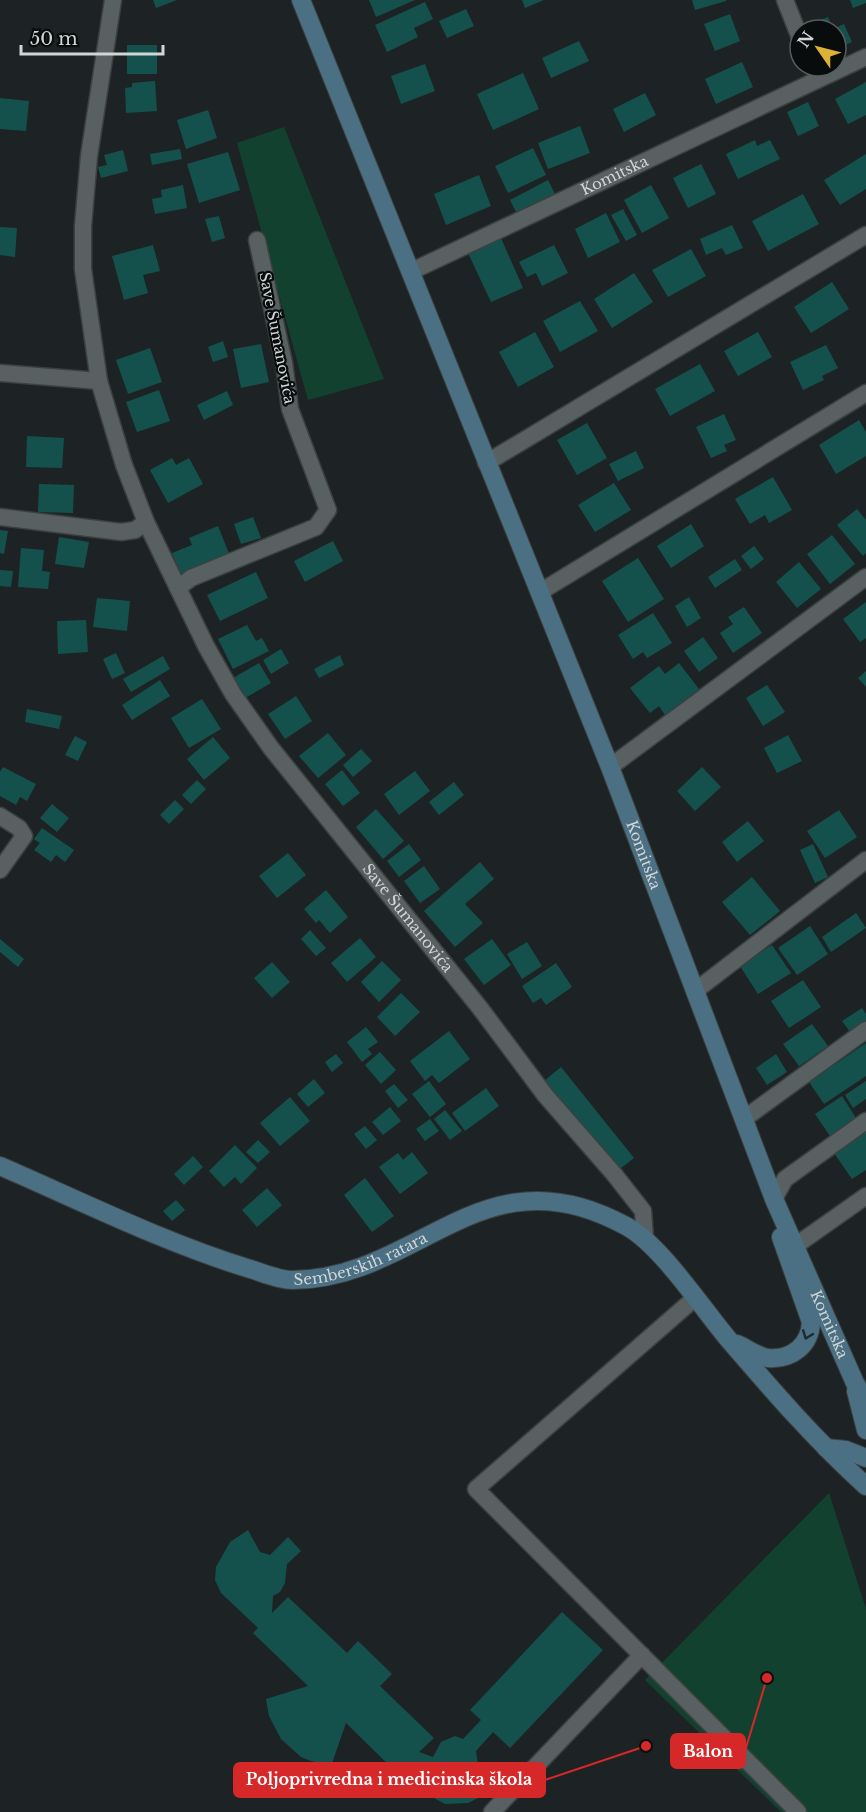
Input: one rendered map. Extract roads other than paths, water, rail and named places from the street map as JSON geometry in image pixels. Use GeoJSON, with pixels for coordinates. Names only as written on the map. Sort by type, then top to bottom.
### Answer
{"type":"FeatureCollection","features":[{"type":"Feature","properties":{"kind":"main road","name":"Komitska"},"geometry":{"type":"LineString","coordinates":[[301,0],[610,767],[774,1199],[855,1383],[866,1401]]}},
{"type":"Feature","properties":{"kind":"main road","name":"Semberskih ratara"},"geometry":{"type":"LineString","coordinates":[[0,1166],[213,1257],[289,1280],[330,1275],[372,1262],[468,1215],[519,1201],[555,1201],[592,1208],[645,1238],[730,1341],[826,1448],[866,1486]]}},
{"type":"Feature","properties":{"kind":"main road"},"geometry":{"type":"LineString","coordinates":[[730,1341],[768,1358],[801,1350],[811,1332],[812,1322],[780,1232],[774,1199]]}},
{"type":"Feature","properties":{"kind":"main road"},"geometry":{"type":"LineString","coordinates":[[855,1383],[866,1430]]}},
{"type":"Feature","properties":{"kind":"main road"},"geometry":{"type":"LineString","coordinates":[[826,1448],[846,1450],[866,1458]]}},
{"type":"Feature","properties":{"kind":"street","name":"Save Šumanovića"},"geometry":{"type":"LineString","coordinates":[[113,0],[89,156],[83,226],[83,269],[99,381],[124,465],[146,522],[217,665],[271,748],[480,1008],[545,1095],[643,1211],[645,1238]]}},
{"type":"Feature","properties":{"kind":"street"},"geometry":{"type":"LineString","coordinates":[[785,0],[792,18]]}},
{"type":"Feature","properties":{"kind":"street","name":"Komitska"},"geometry":{"type":"LineString","coordinates":[[848,62],[866,57]]}},
{"type":"Feature","properties":{"kind":"street","name":"Komitska"},"geometry":{"type":"LineString","coordinates":[[412,271],[802,78]]}},
{"type":"Feature","properties":{"kind":"street"},"geometry":{"type":"LineString","coordinates":[[486,463],[866,235]]}},
{"type":"Feature","properties":{"kind":"street","name":"Save Šumanovića"},"geometry":{"type":"LineString","coordinates":[[178,588],[191,578],[316,527],[328,510],[290,409],[284,363],[257,240]]}},
{"type":"Feature","properties":{"kind":"street"},"geometry":{"type":"LineString","coordinates":[[0,373],[99,381]]}},
{"type":"Feature","properties":{"kind":"street"},"geometry":{"type":"LineString","coordinates":[[540,592],[866,393]]}},
{"type":"Feature","properties":{"kind":"street"},"geometry":{"type":"LineString","coordinates":[[0,517],[121,532],[135,530],[146,522]]}},
{"type":"Feature","properties":{"kind":"street"},"geometry":{"type":"LineString","coordinates":[[610,767],[866,577]]}},
{"type":"Feature","properties":{"kind":"street"},"geometry":{"type":"LineString","coordinates":[[0,816],[19,828],[24,836],[0,870]]}},
{"type":"Feature","properties":{"kind":"street"},"geometry":{"type":"LineString","coordinates":[[695,992],[866,860]]}},
{"type":"Feature","properties":{"kind":"street"},"geometry":{"type":"LineString","coordinates":[[745,1118],[866,1029]]}},
{"type":"Feature","properties":{"kind":"street"},"geometry":{"type":"LineString","coordinates":[[774,1199],[785,1179],[866,1121]]}},
{"type":"Feature","properties":{"kind":"street"},"geometry":{"type":"LineString","coordinates":[[795,1246],[866,1196]]}},
{"type":"Feature","properties":{"kind":"street"},"geometry":{"type":"LineString","coordinates":[[695,1298],[476,1488],[798,1812]]}},
{"type":"Feature","properties":{"kind":"street"},"geometry":{"type":"LineString","coordinates":[[492,1812],[642,1656]]}},
{"type":"Feature","properties":{"kind":"place","name":"Balon"},"geometry":{"type":"Point","coordinates":[767,1678]}},
{"type":"Feature","properties":{"kind":"place","name":"Poljoprivredna i medicinska škola"},"geometry":{"type":"Point","coordinates":[646,1746]}}]}
